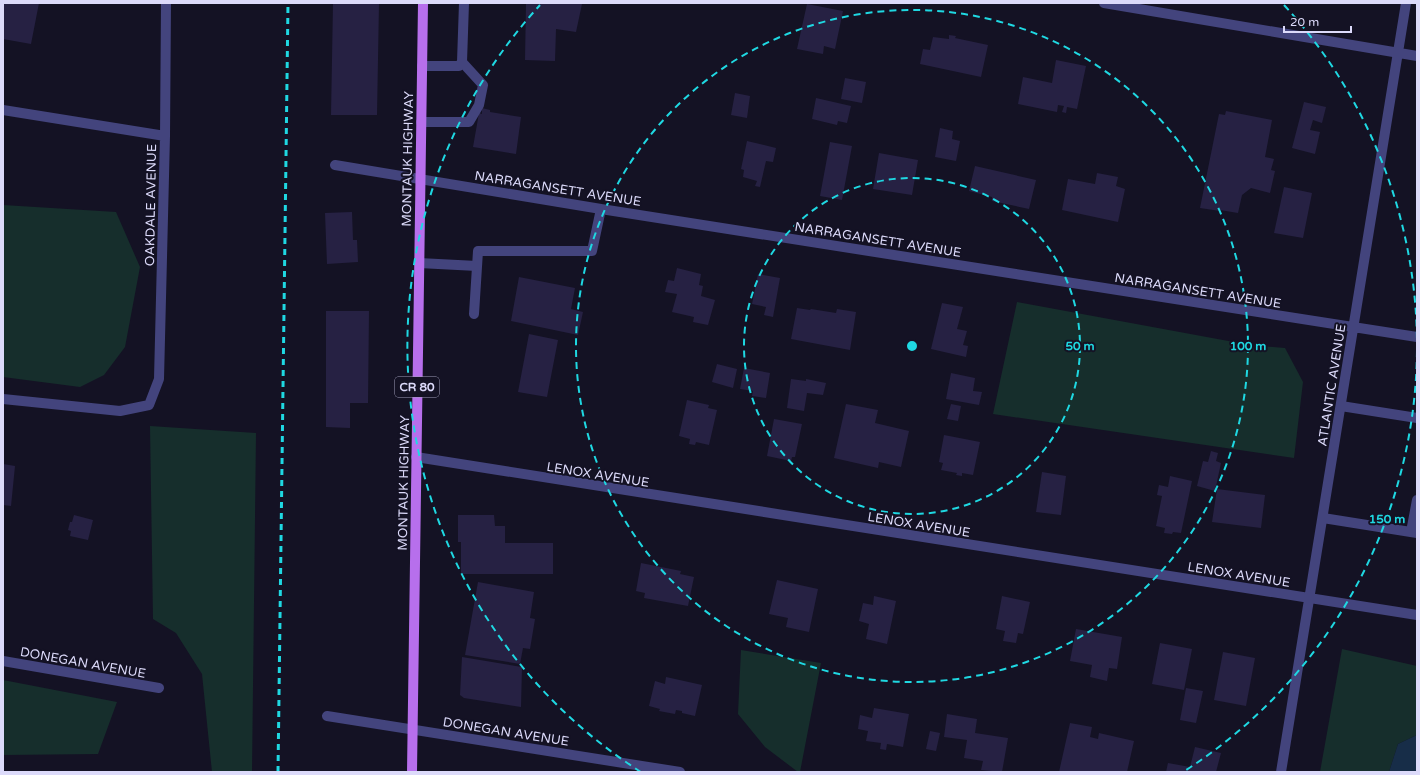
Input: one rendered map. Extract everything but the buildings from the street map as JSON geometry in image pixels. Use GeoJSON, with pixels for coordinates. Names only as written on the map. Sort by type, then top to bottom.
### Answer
{"type":"FeatureCollection","features":[{"type":"Feature","properties":{"kind":"main road","name":"MONTAUK HIGHWAY"},"geometry":{"type":"LineString","coordinates":[[412,772],[423,3]]}},
{"type":"Feature","properties":{"kind":"street","name":"OAKDALE AVENUE"},"geometry":{"type":"LineString","coordinates":[[3,399],[120,411],[149,405],[159,379],[165,136],[166,3]]}},
{"type":"Feature","properties":{"kind":"street"},"geometry":{"type":"LineString","coordinates":[[422,66],[459,66],[462,62],[464,3]]}},
{"type":"Feature","properties":{"kind":"street"},"geometry":{"type":"LineString","coordinates":[[1104,3],[1417,56]]}},
{"type":"Feature","properties":{"kind":"street","name":"ATLANTIC AVENUE"},"geometry":{"type":"LineString","coordinates":[[1281,772],[1406,3]]}},
{"type":"Feature","properties":{"kind":"street"},"geometry":{"type":"LineString","coordinates":[[421,122],[469,122],[479,105],[483,85],[462,62]]}},
{"type":"Feature","properties":{"kind":"street"},"geometry":{"type":"LineString","coordinates":[[3,110],[165,136]]}},
{"type":"Feature","properties":{"kind":"street","name":"NARRAGANSETT AVENUE"},"geometry":{"type":"LineString","coordinates":[[335,165],[601,209],[1417,337]]}},
{"type":"Feature","properties":{"kind":"street"},"geometry":{"type":"LineString","coordinates":[[474,314],[478,251],[592,251],[601,209]]}},
{"type":"Feature","properties":{"kind":"street"},"geometry":{"type":"LineString","coordinates":[[419,263],[478,266]]}},
{"type":"Feature","properties":{"kind":"street"},"geometry":{"type":"LineString","coordinates":[[1341,406],[1417,418]]}},
{"type":"Feature","properties":{"kind":"street","name":"LENOX AVENUE"},"geometry":{"type":"LineString","coordinates":[[416,458],[1417,615]]}},
{"type":"Feature","properties":{"kind":"street"},"geometry":{"type":"LineString","coordinates":[[1323,518],[1414,532],[1417,500]]}},
{"type":"Feature","properties":{"kind":"street","name":"DONEGAN AVENUE"},"geometry":{"type":"LineString","coordinates":[[3,661],[159,688]]}},
{"type":"Feature","properties":{"kind":"street","name":"DONEGAN AVENUE"},"geometry":{"type":"LineString","coordinates":[[327,716],[680,772]]}},
{"type":"Feature","properties":{"kind":"green space"},"geometry":{"type":"Polygon","coordinates":[[[3,205],[116,212],[140,267],[125,347],[104,375],[80,387],[3,377],[3,205]]]}},
{"type":"Feature","properties":{"kind":"green space"},"geometry":{"type":"Polygon","coordinates":[[[1017,302],[1250,345],[1285,348],[1303,382],[1294,458],[993,414],[1017,302]]]}},
{"type":"Feature","properties":{"kind":"green space"},"geometry":{"type":"Polygon","coordinates":[[[150,426],[256,433],[252,772],[212,772],[202,674],[176,633],[153,619],[150,426]]]}},
{"type":"Feature","properties":{"kind":"green space"},"geometry":{"type":"Polygon","coordinates":[[[1342,649],[1417,666],[1417,735],[1398,744],[1389,772],[1320,772],[1342,649]]]}},
{"type":"Feature","properties":{"kind":"green space"},"geometry":{"type":"Polygon","coordinates":[[[741,650],[821,663],[800,772],[765,747],[738,714],[741,650]]]}},
{"type":"Feature","properties":{"kind":"green space"},"geometry":{"type":"Polygon","coordinates":[[[3,680],[117,702],[98,754],[3,755],[3,680]]]}},
{"type":"Feature","properties":{"kind":"water"},"geometry":{"type":"Polygon","coordinates":[[[1417,735],[1417,772],[1389,772],[1398,744],[1417,735]]]}},
{"type":"Feature","properties":{"kind":"railway"},"geometry":{"type":"LineString","coordinates":[[278,772],[288,3]]}}]}
